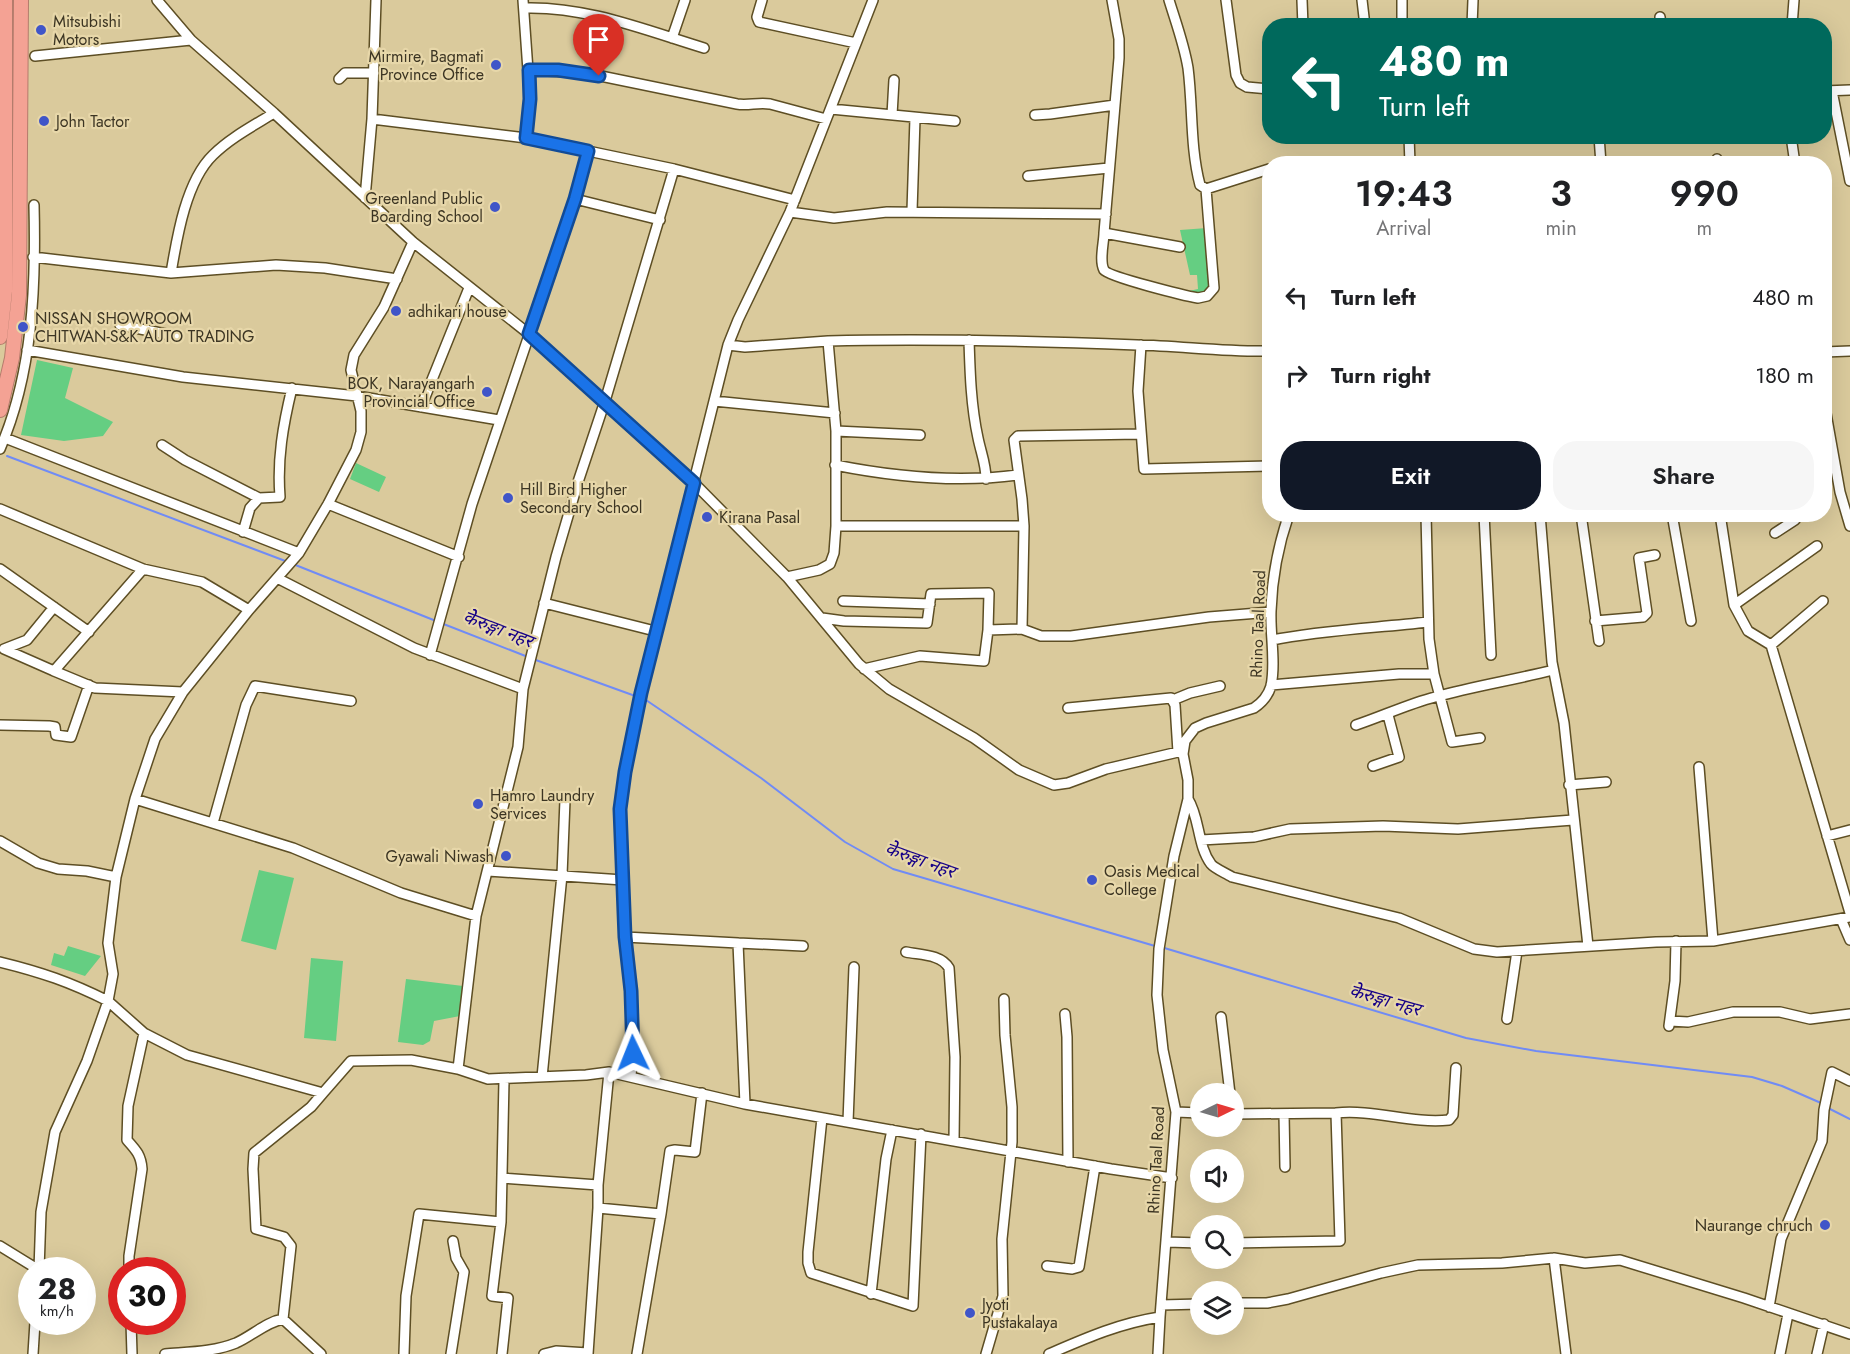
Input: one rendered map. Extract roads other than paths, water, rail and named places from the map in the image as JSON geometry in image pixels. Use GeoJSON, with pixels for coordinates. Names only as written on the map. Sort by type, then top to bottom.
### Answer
{"type":"FeatureCollection","features":[{"type":"Feature","properties":{"kind":"highway"},"geometry":{"type":"LineString","coordinates":[[0,337],[4,291],[5,0]]}},
{"type":"Feature","properties":{"kind":"highway"},"geometry":{"type":"LineString","coordinates":[[0,410],[12,358],[19,295],[21,0]]}},
{"type":"Feature","properties":{"kind":"street"},"geometry":{"type":"LineString","coordinates":[[157,0],[191,40],[274,113],[413,242],[529,334],[694,483],[787,577],[864,669],[889,689],[974,738],[1019,770],[1054,785],[1068,783],[1106,769],[1180,753],[1173,700]]}},
{"type":"Feature","properties":{"kind":"street"},"geometry":{"type":"LineString","coordinates":[[365,198],[372,119],[376,0]]}},
{"type":"Feature","properties":{"kind":"street"},"geometry":{"type":"LineString","coordinates":[[672,38],[685,0]]}},
{"type":"Feature","properties":{"kind":"street"},"geometry":{"type":"LineString","coordinates":[[762,0],[757,17],[759,21],[856,44]]}},
{"type":"Feature","properties":{"kind":"street"},"geometry":{"type":"LineString","coordinates":[[631,1076],[633,1053],[631,1001],[625,937],[620,809],[640,698],[728,345],[790,212],[873,0]]}},
{"type":"Feature","properties":{"kind":"street"},"geometry":{"type":"LineString","coordinates":[[1112,0],[1119,39],[1104,233],[1104,270],[1107,273],[1181,295],[1198,298],[1212,293],[1215,283],[1206,189]]}},
{"type":"Feature","properties":{"kind":"street"},"geometry":{"type":"LineString","coordinates":[[1169,0],[1183,38],[1196,170],[1200,185],[1206,189]]}},
{"type":"Feature","properties":{"kind":"street"},"geometry":{"type":"LineString","coordinates":[[1226,0],[1236,75],[1240,83],[1247,87],[1262,88]]}},
{"type":"Feature","properties":{"kind":"street"},"geometry":{"type":"LineString","coordinates":[[1302,0],[1303,18]]}},
{"type":"Feature","properties":{"kind":"street"},"geometry":{"type":"LineString","coordinates":[[1362,0],[1364,18]]}},
{"type":"Feature","properties":{"kind":"street"},"geometry":{"type":"LineString","coordinates":[[1402,0],[1402,18]]}},
{"type":"Feature","properties":{"kind":"street"},"geometry":{"type":"LineString","coordinates":[[1473,0],[1473,18]]}},
{"type":"Feature","properties":{"kind":"street"},"geometry":{"type":"LineString","coordinates":[[1793,18],[1794,0]]}},
{"type":"Feature","properties":{"kind":"street"},"geometry":{"type":"LineString","coordinates":[[526,138],[530,99],[523,4],[573,10],[704,48]]}},
{"type":"Feature","properties":{"kind":"street"},"geometry":{"type":"LineString","coordinates":[[35,56],[191,40]]}},
{"type":"Feature","properties":{"kind":"street"},"geometry":{"type":"LineString","coordinates":[[529,70],[586,73],[736,104],[770,104],[826,119]]}},
{"type":"Feature","properties":{"kind":"street"},"geometry":{"type":"LineString","coordinates":[[339,79],[345,73],[374,73]]}},
{"type":"Feature","properties":{"kind":"street"},"geometry":{"type":"LineString","coordinates":[[892,115],[894,80]]}},
{"type":"Feature","properties":{"kind":"street"},"geometry":{"type":"LineString","coordinates":[[1832,91],[1850,90]]}},
{"type":"Feature","properties":{"kind":"street"},"geometry":{"type":"LineString","coordinates":[[1035,115],[1115,105]]}},
{"type":"Feature","properties":{"kind":"street"},"geometry":{"type":"LineString","coordinates":[[1832,107],[1850,181]]}},
{"type":"Feature","properties":{"kind":"street"},"geometry":{"type":"LineString","coordinates":[[831,109],[955,121]]}},
{"type":"Feature","properties":{"kind":"street"},"geometry":{"type":"LineString","coordinates":[[171,273],[180,226],[194,181],[212,156],[244,131],[274,113]]}},
{"type":"Feature","properties":{"kind":"street"},"geometry":{"type":"LineString","coordinates":[[912,211],[915,118]]}},
{"type":"Feature","properties":{"kind":"street"},"geometry":{"type":"LineString","coordinates":[[372,119],[526,138],[674,169],[795,200]]}},
{"type":"Feature","properties":{"kind":"street"},"geometry":{"type":"LineString","coordinates":[[430,655],[472,504],[575,199],[588,151]]}},
{"type":"Feature","properties":{"kind":"street"},"geometry":{"type":"LineString","coordinates":[[1028,176],[1109,168]]}},
{"type":"Feature","properties":{"kind":"street"},"geometry":{"type":"LineString","coordinates":[[458,1069],[476,916],[518,747],[523,690],[532,652],[578,482],[605,401],[674,169]]}},
{"type":"Feature","properties":{"kind":"street"},"geometry":{"type":"LineString","coordinates":[[1206,189],[1262,171]]}},
{"type":"Feature","properties":{"kind":"street"},"geometry":{"type":"LineString","coordinates":[[575,199],[660,220]]}},
{"type":"Feature","properties":{"kind":"street"},"geometry":{"type":"LineString","coordinates":[[0,449],[15,408],[32,315],[34,205]]}},
{"type":"Feature","properties":{"kind":"street"},"geometry":{"type":"LineString","coordinates":[[790,212],[834,218],[912,211],[1106,214]]}},
{"type":"Feature","properties":{"kind":"street"},"geometry":{"type":"LineString","coordinates":[[1104,233],[1180,247]]}},
{"type":"Feature","properties":{"kind":"street"},"geometry":{"type":"LineString","coordinates":[[39,1257],[41,1212],[55,1132],[87,1061],[108,1001],[113,974],[108,943],[116,877],[135,799],[155,739],[183,692],[249,609],[297,555],[328,504],[356,450],[361,432],[361,411],[351,370],[354,356],[384,307],[413,242]]}},
{"type":"Feature","properties":{"kind":"street"},"geometry":{"type":"LineString","coordinates":[[33,257],[171,273],[276,265],[325,268],[397,279]]}},
{"type":"Feature","properties":{"kind":"street"},"geometry":{"type":"LineString","coordinates":[[421,407],[469,288]]}},
{"type":"Feature","properties":{"kind":"street"},"geometry":{"type":"LineString","coordinates":[[120,325],[176,336]]}},
{"type":"Feature","properties":{"kind":"street"},"geometry":{"type":"LineString","coordinates":[[728,345],[745,347],[893,339],[1140,345],[1219,351],[1262,351]]}},
{"type":"Feature","properties":{"kind":"street"},"geometry":{"type":"LineString","coordinates":[[969,340],[970,387],[978,439],[986,464],[986,479]]}},
{"type":"Feature","properties":{"kind":"street"},"geometry":{"type":"LineString","coordinates":[[787,577],[819,570],[830,564],[834,553],[836,431],[828,342]]}},
{"type":"Feature","properties":{"kind":"street"},"geometry":{"type":"LineString","coordinates":[[1140,345],[1138,391],[1144,469],[1262,466]]}},
{"type":"Feature","properties":{"kind":"street"},"geometry":{"type":"LineString","coordinates":[[27,350],[183,377],[357,396],[499,420]]}},
{"type":"Feature","properties":{"kind":"street"},"geometry":{"type":"LineString","coordinates":[[1832,352],[1850,351]]}},
{"type":"Feature","properties":{"kind":"street"},"geometry":{"type":"LineString","coordinates":[[162,445],[185,460],[259,498],[280,497],[279,448],[292,388]]}},
{"type":"Feature","properties":{"kind":"street"},"geometry":{"type":"LineString","coordinates":[[714,401],[835,413]]}},
{"type":"Feature","properties":{"kind":"street"},"geometry":{"type":"LineString","coordinates":[[836,431],[920,435]]}},
{"type":"Feature","properties":{"kind":"street"},"geometry":{"type":"LineString","coordinates":[[1022,629],[1024,526],[1014,440],[1018,436],[1140,434]]}},
{"type":"Feature","properties":{"kind":"street"},"geometry":{"type":"LineString","coordinates":[[5,438],[297,555]]}},
{"type":"Feature","properties":{"kind":"street"},"geometry":{"type":"LineString","coordinates":[[1832,453],[1850,526]]}},
{"type":"Feature","properties":{"kind":"street"},"geometry":{"type":"LineString","coordinates":[[835,465],[946,480],[1018,476]]}},
{"type":"Feature","properties":{"kind":"street"},"geometry":{"type":"LineString","coordinates":[[243,532],[250,508],[259,498]]}},
{"type":"Feature","properties":{"kind":"street"},"geometry":{"type":"LineString","coordinates":[[328,504],[459,557]]}},
{"type":"Feature","properties":{"kind":"street"},"geometry":{"type":"LineString","coordinates":[[0,509],[143,569],[202,582],[249,609]]}},
{"type":"Feature","properties":{"kind":"street","name":"Rhino Taal Road"},"geometry":{"type":"LineString","coordinates":[[1158,1354],[1176,1112],[1159,1026],[1157,995],[1159,949],[1174,856],[1188,799],[1188,780],[1180,753],[1185,741],[1195,728],[1254,708],[1265,698],[1271,685],[1271,612],[1276,565],[1287,522]]}},
{"type":"Feature","properties":{"kind":"street"},"geometry":{"type":"LineString","coordinates":[[1426,522],[1428,622],[1438,696],[1452,742],[1480,738]]}},
{"type":"Feature","properties":{"kind":"street"},"geometry":{"type":"LineString","coordinates":[[1484,522],[1491,655]]}},
{"type":"Feature","properties":{"kind":"street"},"geometry":{"type":"LineString","coordinates":[[1541,522],[1554,670],[1564,723],[1588,946]]}},
{"type":"Feature","properties":{"kind":"street"},"geometry":{"type":"LineString","coordinates":[[1582,522],[1599,641]]}},
{"type":"Feature","properties":{"kind":"street"},"geometry":{"type":"LineString","coordinates":[[1672,522],[1691,621]]}},
{"type":"Feature","properties":{"kind":"street"},"geometry":{"type":"LineString","coordinates":[[1721,522],[1734,605],[1748,631],[1771,645],[1827,836],[1847,916],[1850,940]]}},
{"type":"Feature","properties":{"kind":"street"},"geometry":{"type":"LineString","coordinates":[[1775,533],[1792,522]]}},
{"type":"Feature","properties":{"kind":"street"},"geometry":{"type":"LineString","coordinates":[[836,526],[1024,526]]}},
{"type":"Feature","properties":{"kind":"street"},"geometry":{"type":"LineString","coordinates":[[1734,605],[1817,546]]}},
{"type":"Feature","properties":{"kind":"street"},"geometry":{"type":"LineString","coordinates":[[1595,621],[1643,617],[1647,613],[1639,558],[1655,555]]}},
{"type":"Feature","properties":{"kind":"street"},"geometry":{"type":"LineString","coordinates":[[0,569],[89,632]]}},
{"type":"Feature","properties":{"kind":"street"},"geometry":{"type":"LineString","coordinates":[[54,671],[143,569]]}},
{"type":"Feature","properties":{"kind":"street"},"geometry":{"type":"LineString","coordinates":[[277,578],[430,655],[523,690]]}},
{"type":"Feature","properties":{"kind":"street"},"geometry":{"type":"LineString","coordinates":[[822,618],[844,621],[927,623],[931,594],[989,593],[984,661],[920,656],[864,669]]}},
{"type":"Feature","properties":{"kind":"street"},"geometry":{"type":"LineString","coordinates":[[843,601],[930,604]]}},
{"type":"Feature","properties":{"kind":"street"},"geometry":{"type":"LineString","coordinates":[[1771,645],[1823,601]]}},
{"type":"Feature","properties":{"kind":"street"},"geometry":{"type":"LineString","coordinates":[[544,603],[656,631]]}},
{"type":"Feature","properties":{"kind":"street"},"geometry":{"type":"LineString","coordinates":[[2,648],[27,640],[54,607]]}},
{"type":"Feature","properties":{"kind":"street"},"geometry":{"type":"LineString","coordinates":[[988,630],[1022,629],[1041,636],[1071,636],[1209,617],[1271,612]]}},
{"type":"Feature","properties":{"kind":"street"},"geometry":{"type":"LineString","coordinates":[[1272,640],[1307,633],[1428,622]]}},
{"type":"Feature","properties":{"kind":"street"},"geometry":{"type":"LineString","coordinates":[[2,648],[95,688],[183,692]]}},
{"type":"Feature","properties":{"kind":"street"},"geometry":{"type":"LineString","coordinates":[[1356,725],[1406,705],[1438,696],[1554,670]]}},
{"type":"Feature","properties":{"kind":"street"},"geometry":{"type":"LineString","coordinates":[[1271,685],[1399,674],[1434,674]]}},
{"type":"Feature","properties":{"kind":"street"},"geometry":{"type":"LineString","coordinates":[[0,725],[55,727],[56,735],[71,737],[89,685]]}},
{"type":"Feature","properties":{"kind":"street"},"geometry":{"type":"LineString","coordinates":[[213,823],[246,705],[255,686],[351,701]]}},
{"type":"Feature","properties":{"kind":"street"},"geometry":{"type":"LineString","coordinates":[[1068,708],[1168,698],[1173,700],[1190,693],[1220,686]]}},
{"type":"Feature","properties":{"kind":"street"},"geometry":{"type":"LineString","coordinates":[[1373,766],[1399,758],[1388,714]]}},
{"type":"Feature","properties":{"kind":"street"},"geometry":{"type":"LineString","coordinates":[[1699,767],[1713,941]]}},
{"type":"Feature","properties":{"kind":"street"},"geometry":{"type":"LineString","coordinates":[[1569,785],[1606,782]]}},
{"type":"Feature","properties":{"kind":"street"},"geometry":{"type":"LineString","coordinates":[[135,799],[293,848],[401,893],[476,916]]}},
{"type":"Feature","properties":{"kind":"street"},"geometry":{"type":"LineString","coordinates":[[1188,799],[1193,807],[1201,840],[1212,865],[1232,877],[1399,918],[1473,949],[1497,952],[1713,941],[1847,916]]}},
{"type":"Feature","properties":{"kind":"street"},"geometry":{"type":"LineString","coordinates":[[542,1077],[562,875],[565,800]]}},
{"type":"Feature","properties":{"kind":"street"},"geometry":{"type":"LineString","coordinates":[[1201,840],[1254,837],[1290,829],[1383,826],[1458,829],[1573,820]]}},
{"type":"Feature","properties":{"kind":"street"},"geometry":{"type":"LineString","coordinates":[[1827,836],[1850,830]]}},
{"type":"Feature","properties":{"kind":"street"},"geometry":{"type":"LineString","coordinates":[[0,841],[38,863],[58,869],[87,871],[116,877]]}},
{"type":"Feature","properties":{"kind":"street"},"geometry":{"type":"LineString","coordinates":[[488,871],[623,880]]}},
{"type":"Feature","properties":{"kind":"street"},"geometry":{"type":"LineString","coordinates":[[625,937],[803,946]]}},
{"type":"Feature","properties":{"kind":"street"},"geometry":{"type":"LineString","coordinates":[[1676,942],[1675,981],[1670,1024],[1733,1012],[1780,1012],[1810,1019],[1850,1014]]}},
{"type":"Feature","properties":{"kind":"street"},"geometry":{"type":"LineString","coordinates":[[738,943],[745,1104]]}},
{"type":"Feature","properties":{"kind":"street"},"geometry":{"type":"LineString","coordinates":[[1508,1019],[1517,951]]}},
{"type":"Feature","properties":{"kind":"street"},"geometry":{"type":"LineString","coordinates":[[906,952],[940,959],[946,962],[949,968],[955,1058],[954,1142]]}},
{"type":"Feature","properties":{"kind":"street"},"geometry":{"type":"LineString","coordinates":[[0,962],[75,984],[108,1001],[144,1033],[187,1055],[323,1094]]}},
{"type":"Feature","properties":{"kind":"street"},"geometry":{"type":"LineString","coordinates":[[848,1122],[855,968]]}},
{"type":"Feature","properties":{"kind":"street"},"geometry":{"type":"LineString","coordinates":[[986,1354],[1003,1296],[1002,1239],[1011,1150],[1012,1107],[1004,999]]}},
{"type":"Feature","properties":{"kind":"street"},"geometry":{"type":"LineString","coordinates":[[1065,1014],[1068,1162]]}},
{"type":"Feature","properties":{"kind":"street"},"geometry":{"type":"LineString","coordinates":[[1221,1017],[1229,1083]]}},
{"type":"Feature","properties":{"kind":"street"},"geometry":{"type":"LineString","coordinates":[[129,1257],[142,1169],[141,1158],[127,1140],[128,1106],[144,1033]]}},
{"type":"Feature","properties":{"kind":"street"},"geometry":{"type":"LineString","coordinates":[[283,1319],[291,1246],[284,1237],[256,1229],[254,1153],[311,1107],[351,1061],[411,1060],[458,1069],[488,1079],[504,1080],[609,1072],[745,1104],[921,1134],[954,1142],[1011,1150],[1095,1167],[1172,1178]]}},
{"type":"Feature","properties":{"kind":"street"},"geometry":{"type":"LineString","coordinates":[[1244,1114],[1361,1112],[1405,1120],[1449,1120],[1453,1115],[1456,1068]]}},
{"type":"Feature","properties":{"kind":"street"},"geometry":{"type":"LineString","coordinates":[[544,1354],[556,1352],[588,1354],[598,1185],[609,1072]]}},
{"type":"Feature","properties":{"kind":"street"},"geometry":{"type":"LineString","coordinates":[[1769,1308],[1781,1239],[1822,1141],[1824,1110],[1832,1072],[1850,1081]]}},
{"type":"Feature","properties":{"kind":"street"},"geometry":{"type":"LineString","coordinates":[[502,1354],[508,1298],[492,1296],[501,1222],[504,1080]]}},
{"type":"Feature","properties":{"kind":"street"},"geometry":{"type":"LineString","coordinates":[[637,1354],[670,1151],[675,1149],[694,1152],[702,1093]]}},
{"type":"Feature","properties":{"kind":"street"},"geometry":{"type":"LineString","coordinates":[[1176,1112],[1190,1113]]}},
{"type":"Feature","properties":{"kind":"street"},"geometry":{"type":"LineString","coordinates":[[1244,1243],[1340,1241],[1336,1113]]}},
{"type":"Feature","properties":{"kind":"street"},"geometry":{"type":"LineString","coordinates":[[1284,1114],[1285,1167]]}},
{"type":"Feature","properties":{"kind":"street"},"geometry":{"type":"LineString","coordinates":[[822,1118],[808,1252],[809,1269],[811,1273],[913,1306],[921,1134]]}},
{"type":"Feature","properties":{"kind":"street"},"geometry":{"type":"LineString","coordinates":[[871,1294],[886,1159],[892,1130]]}},
{"type":"Feature","properties":{"kind":"street"},"geometry":{"type":"LineString","coordinates":[[1047,1266],[1072,1269],[1079,1267],[1095,1167]]}},
{"type":"Feature","properties":{"kind":"street"},"geometry":{"type":"LineString","coordinates":[[502,1178],[598,1185]]}},
{"type":"Feature","properties":{"kind":"street"},"geometry":{"type":"LineString","coordinates":[[598,1208],[661,1214]]}},
{"type":"Feature","properties":{"kind":"street"},"geometry":{"type":"LineString","coordinates":[[404,1354],[406,1296],[419,1214],[501,1222]]}},
{"type":"Feature","properties":{"kind":"street"},"geometry":{"type":"LineString","coordinates":[[451,1354],[464,1272],[456,1258],[453,1241]]}},
{"type":"Feature","properties":{"kind":"street"},"geometry":{"type":"LineString","coordinates":[[1167,1242],[1190,1243]]}},
{"type":"Feature","properties":{"kind":"street"},"geometry":{"type":"LineString","coordinates":[[0,1246],[18,1257]]}},
{"type":"Feature","properties":{"kind":"street"},"geometry":{"type":"LineString","coordinates":[[1554,1258],[1566,1354]]}},
{"type":"Feature","properties":{"kind":"street"},"geometry":{"type":"LineString","coordinates":[[1244,1303],[1288,1299],[1418,1265],[1502,1263],[1554,1258],[1585,1263],[1620,1260],[1850,1334]]}},
{"type":"Feature","properties":{"kind":"street"},"geometry":{"type":"LineString","coordinates":[[1161,1305],[1190,1304]]}},
{"type":"Feature","properties":{"kind":"street"},"geometry":{"type":"LineString","coordinates":[[1780,1354],[1788,1314]]}},
{"type":"Feature","properties":{"kind":"street"},"geometry":{"type":"LineString","coordinates":[[1049,1354],[1136,1320],[1160,1317]]}},
{"type":"Feature","properties":{"kind":"street"},"geometry":{"type":"LineString","coordinates":[[165,1354],[222,1348],[248,1337],[274,1321],[283,1319]]}},
{"type":"Feature","properties":{"kind":"street"},"geometry":{"type":"LineString","coordinates":[[283,1319],[321,1354]]}},
{"type":"Feature","properties":{"kind":"street"},"geometry":{"type":"LineString","coordinates":[[1817,1354],[1824,1324]]}},
{"type":"Feature","properties":{"kind":"street"},"geometry":{"type":"LineString","coordinates":[[33,1354],[34,1335]]}},
{"type":"Feature","properties":{"kind":"street"},"geometry":{"type":"LineString","coordinates":[[131,1335],[132,1354]]}},
{"type":"Feature","properties":{"kind":"waterway","name":"केेरुङ्गा नहर"},"geometry":{"type":"LineString","coordinates":[[7,456],[288,562]]}},
{"type":"Feature","properties":{"kind":"waterway","name":"केेरुङ्गा नहर"},"geometry":{"type":"LineString","coordinates":[[293,564],[436,621]]}},
{"type":"Feature","properties":{"kind":"waterway","name":"केेरुङ्गा नहर"},"geometry":{"type":"LineString","coordinates":[[441,623],[528,657]]}},
{"type":"Feature","properties":{"kind":"waterway","name":"केेरुङ्गा नहर"},"geometry":{"type":"LineString","coordinates":[[533,659],[638,697]]}},
{"type":"Feature","properties":{"kind":"waterway","name":"केेरुङ्गा नहर"},"geometry":{"type":"LineString","coordinates":[[643,698],[761,778],[845,842],[893,869],[1155,946]]}},
{"type":"Feature","properties":{"kind":"waterway","name":"केेरुङ्गा नहर"},"geometry":{"type":"LineString","coordinates":[[1161,947],[1466,1038],[1536,1051],[1752,1077],[1782,1086],[1821,1103]]}},
{"type":"Feature","properties":{"kind":"waterway","name":"केेरुङ्गा नहर"},"geometry":{"type":"LineString","coordinates":[[1828,1108],[1850,1119]]}},
{"type":"Feature","properties":{"kind":"place","name":"Mitsubishi Motors"},"geometry":{"type":"Point","coordinates":[41,30]}},
{"type":"Feature","properties":{"kind":"place","name":"Mirmire, Bagmati Province Office"},"geometry":{"type":"Point","coordinates":[496,65]}},
{"type":"Feature","properties":{"kind":"place","name":"John Tactor"},"geometry":{"type":"Point","coordinates":[44,121]}},
{"type":"Feature","properties":{"kind":"place","name":"Greenland Public Boarding School"},"geometry":{"type":"Point","coordinates":[495,207]}},
{"type":"Feature","properties":{"kind":"place","name":"adhikari house"},"geometry":{"type":"Point","coordinates":[396,311]}},
{"type":"Feature","properties":{"kind":"place","name":"NISSAN SHOWROOM CHITWAN-S&K AUTO TRADING"},"geometry":{"type":"Point","coordinates":[23,327]}},
{"type":"Feature","properties":{"kind":"place","name":"BOK, Narayangarh Provincial Office"},"geometry":{"type":"Point","coordinates":[487,392]}},
{"type":"Feature","properties":{"kind":"place","name":"Hill Bird Higher Secondary School"},"geometry":{"type":"Point","coordinates":[508,498]}},
{"type":"Feature","properties":{"kind":"place","name":"Kirana Pasal"},"geometry":{"type":"Point","coordinates":[707,517]}},
{"type":"Feature","properties":{"kind":"place","name":"Hamro Laundry Services"},"geometry":{"type":"Point","coordinates":[478,804]}},
{"type":"Feature","properties":{"kind":"place","name":"Gyawali Niwash"},"geometry":{"type":"Point","coordinates":[506,856]}},
{"type":"Feature","properties":{"kind":"place","name":"Oasis Medical College"},"geometry":{"type":"Point","coordinates":[1092,880]}},
{"type":"Feature","properties":{"kind":"place","name":"Naurange chruch"},"geometry":{"type":"Point","coordinates":[1825,1225]}},
{"type":"Feature","properties":{"kind":"place","name":"Jyoti Pustakalaya"},"geometry":{"type":"Point","coordinates":[970,1313]}}]}
